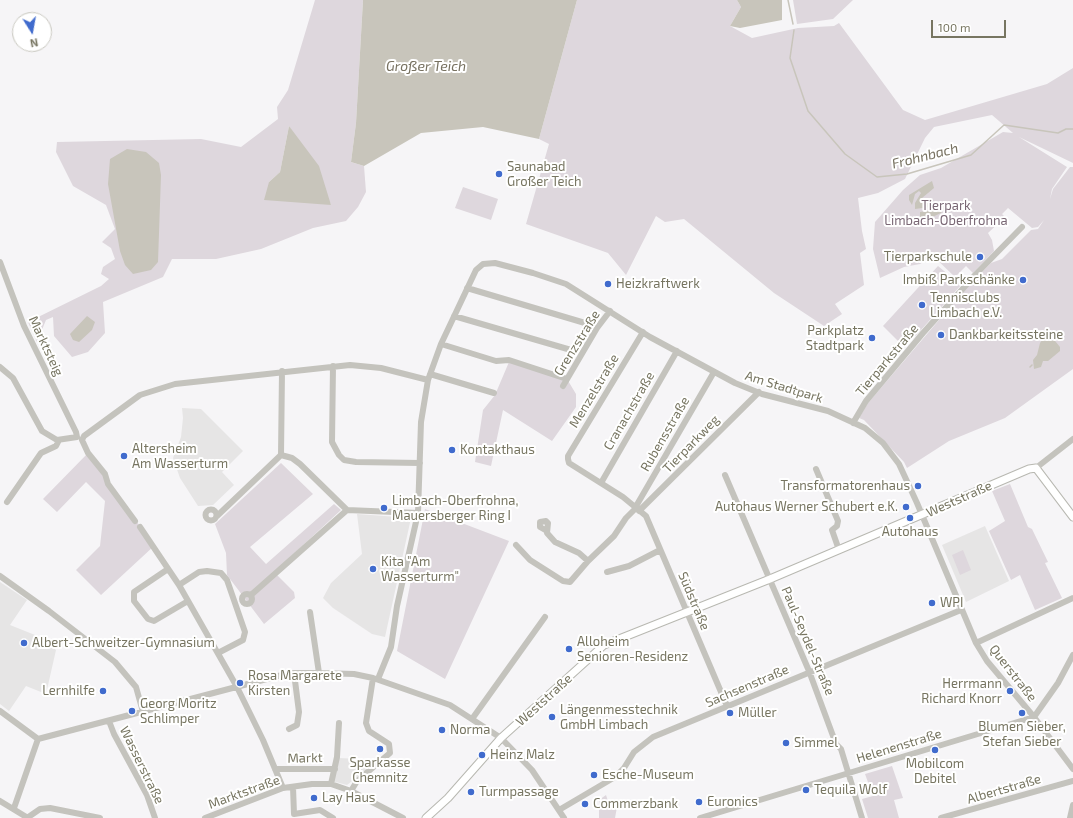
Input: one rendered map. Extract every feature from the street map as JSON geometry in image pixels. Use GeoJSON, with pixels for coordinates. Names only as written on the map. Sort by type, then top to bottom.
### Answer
{"type":"FeatureCollection","features":[{"type":"Feature","properties":{"kind":"main road","name":"Weststraße"},"geometry":{"type":"LineString","coordinates":[[426,818],[448,798],[502,738],[604,646],[770,579],[1029,469],[1036,468]]}},
{"type":"Feature","properties":{"kind":"main road"},"geometry":{"type":"LineString","coordinates":[[1036,468],[1073,517]]}},
{"type":"Feature","properties":{"kind":"street","name":"Tierparkstraße"},"geometry":{"type":"LineString","coordinates":[[853,422],[866,402],[923,333],[976,274],[1022,227]]}},
{"type":"Feature","properties":{"kind":"street","name":"Marktsteig"},"geometry":{"type":"LineString","coordinates":[[0,262],[24,326],[79,439],[91,458],[105,474],[108,484],[135,521]]}},
{"type":"Feature","properties":{"kind":"street","name":"Am Stadtpark"},"geometry":{"type":"LineString","coordinates":[[375,679],[391,647],[398,606],[418,513],[421,422],[429,377],[441,344],[476,270],[479,266],[488,263],[533,273],[566,284],[677,352],[735,383],[759,392],[828,411],[865,428],[883,443],[899,464],[923,515]]}},
{"type":"Feature","properties":{"kind":"street"},"geometry":{"type":"LineString","coordinates":[[467,288],[585,323]]}},
{"type":"Feature","properties":{"kind":"street","name":"Grenzstraße"},"geometry":{"type":"LineString","coordinates":[[563,386],[610,311]]}},
{"type":"Feature","properties":{"kind":"street"},"geometry":{"type":"LineString","coordinates":[[454,316],[571,350]]}},
{"type":"Feature","properties":{"kind":"street","name":"Menzelstraße"},"geometry":{"type":"LineString","coordinates":[[568,463],[568,456],[643,332]]}},
{"type":"Feature","properties":{"kind":"street"},"geometry":{"type":"LineString","coordinates":[[441,344],[496,361],[509,360],[567,379]]}},
{"type":"Feature","properties":{"kind":"street","name":"Cranachstraße"},"geometry":{"type":"LineString","coordinates":[[601,482],[677,352]]}},
{"type":"Feature","properties":{"kind":"street"},"geometry":{"type":"LineString","coordinates":[[0,367],[13,378],[22,392],[34,419],[42,431],[59,440],[79,439],[140,395],[175,384],[333,366],[350,365],[381,368],[429,377],[494,393]]}},
{"type":"Feature","properties":{"kind":"street"},"geometry":{"type":"LineString","coordinates":[[333,366],[332,442],[339,455],[344,460],[356,462],[420,463]]}},
{"type":"Feature","properties":{"kind":"street"},"geometry":{"type":"LineString","coordinates":[[217,516],[281,455],[282,372]]}},
{"type":"Feature","properties":{"kind":"street","name":"Rubensstraße"},"geometry":{"type":"LineString","coordinates":[[637,509],[714,372]]}},
{"type":"Feature","properties":{"kind":"street","name":"Tierparkweg"},"geometry":{"type":"LineString","coordinates":[[637,509],[759,392]]}},
{"type":"Feature","properties":{"kind":"street","name":"Weststraße"},"geometry":{"type":"LineString","coordinates":[[1036,468],[1073,439]]}},
{"type":"Feature","properties":{"kind":"street"},"geometry":{"type":"LineString","coordinates":[[7,502],[41,453],[56,446],[59,440]]}},
{"type":"Feature","properties":{"kind":"street"},"geometry":{"type":"LineString","coordinates":[[281,455],[292,458],[300,464],[347,510],[418,513]]}},
{"type":"Feature","properties":{"kind":"street","name":"Südstraße"},"geometry":{"type":"LineString","coordinates":[[568,463],[624,497],[646,516],[727,706]]}},
{"type":"Feature","properties":{"kind":"street"},"geometry":{"type":"LineString","coordinates":[[816,469],[838,521],[837,526],[832,530],[839,550]]}},
{"type":"Feature","properties":{"kind":"street","name":"Paul-Seydel-Straße"},"geometry":{"type":"LineString","coordinates":[[725,475],[809,672],[836,744],[841,749],[862,818]]}},
{"type":"Feature","properties":{"kind":"street"},"geometry":{"type":"LineString","coordinates":[[516,545],[530,560],[563,581],[570,582],[588,561],[614,536],[626,518],[637,509]]}},
{"type":"Feature","properties":{"kind":"street"},"geometry":{"type":"LineString","coordinates":[[251,595],[347,510]]}},
{"type":"Feature","properties":{"kind":"street","name":"Querstraße"},"geometry":{"type":"LineString","coordinates":[[923,515],[976,643],[987,661],[1034,717],[1073,769]]}},
{"type":"Feature","properties":{"kind":"street"},"geometry":{"type":"LineString","coordinates":[[140,527],[179,584],[237,687],[263,740],[283,788]]}},
{"type":"Feature","properties":{"kind":"street"},"geometry":{"type":"LineString","coordinates":[[548,531],[550,538],[555,542],[579,553],[588,561]]}},
{"type":"Feature","properties":{"kind":"street"},"geometry":{"type":"LineString","coordinates":[[607,572],[629,566],[660,550]]}},
{"type":"Feature","properties":{"kind":"street"},"geometry":{"type":"LineString","coordinates":[[168,570],[134,592],[134,601],[148,620],[154,621],[188,601]]}},
{"type":"Feature","properties":{"kind":"street"},"geometry":{"type":"LineString","coordinates":[[179,584],[199,572],[207,571],[221,573],[228,580],[245,632],[243,640],[218,653]]}},
{"type":"Feature","properties":{"kind":"street"},"geometry":{"type":"LineString","coordinates":[[0,576],[50,611],[115,662],[136,687],[143,712]]}},
{"type":"Feature","properties":{"kind":"street"},"geometry":{"type":"LineString","coordinates":[[976,643],[1073,598]]}},
{"type":"Feature","properties":{"kind":"street","name":"Sachsenstraße"},"geometry":{"type":"LineString","coordinates":[[559,810],[615,777],[624,768],[634,752],[646,741],[809,672],[962,610]]}},
{"type":"Feature","properties":{"kind":"street"},"geometry":{"type":"LineString","coordinates":[[310,612],[319,673]]}},
{"type":"Feature","properties":{"kind":"street"},"geometry":{"type":"LineString","coordinates":[[472,719],[545,616]]}},
{"type":"Feature","properties":{"kind":"street"},"geometry":{"type":"LineString","coordinates":[[1034,717],[1058,683],[1073,655]]}},
{"type":"Feature","properties":{"kind":"street"},"geometry":{"type":"LineString","coordinates":[[289,729],[297,725],[299,712],[294,673]]}},
{"type":"Feature","properties":{"kind":"street"},"geometry":{"type":"LineString","coordinates":[[38,739],[294,673],[354,674],[375,679],[450,705],[502,738],[532,770],[564,818]]}},
{"type":"Feature","properties":{"kind":"street"},"geometry":{"type":"LineString","coordinates":[[351,791],[357,782],[390,753],[389,744],[369,731],[366,723],[375,679]]}},
{"type":"Feature","properties":{"kind":"street"},"geometry":{"type":"LineString","coordinates":[[0,711],[38,739]]}},
{"type":"Feature","properties":{"kind":"street","name":"Helenenstraße"},"geometry":{"type":"LineString","coordinates":[[700,818],[1034,717]]}},
{"type":"Feature","properties":{"kind":"street","name":"Wasserstraße"},"geometry":{"type":"LineString","coordinates":[[109,721],[114,734],[147,796],[155,818]]}},
{"type":"Feature","properties":{"kind":"street","name":"Markt"},"geometry":{"type":"LineString","coordinates":[[331,784],[337,757],[339,724]]}},
{"type":"Feature","properties":{"kind":"street"},"geometry":{"type":"LineString","coordinates":[[14,808],[38,739]]}},
{"type":"Feature","properties":{"kind":"street","name":"Markt"},"geometry":{"type":"LineString","coordinates":[[275,769],[334,769]]}},
{"type":"Feature","properties":{"kind":"street","name":"Albertstraße"},"geometry":{"type":"LineString","coordinates":[[942,818],[1073,781]]}},
{"type":"Feature","properties":{"kind":"street","name":"Marktstraße"},"geometry":{"type":"LineString","coordinates":[[204,818],[283,788],[331,784],[351,791],[403,818]]}},
{"type":"Feature","properties":{"kind":"street"},"geometry":{"type":"LineString","coordinates":[[293,787],[294,814],[320,810],[333,818]]}},
{"type":"Feature","properties":{"kind":"street"},"geometry":{"type":"LineString","coordinates":[[0,800],[14,808],[20,815],[27,818],[40,809],[53,808],[100,818]]}},
{"type":"Feature","properties":{"kind":"street"},"geometry":{"type":"LineString","coordinates":[[1070,818],[1073,805]]}},
{"type":"Feature","properties":{"kind":"shaded area"},"geometry":{"type":"Polygon","coordinates":[[[182,408],[201,409],[243,451],[222,472],[234,485],[213,505],[198,506],[180,478],[173,458],[181,437],[183,418],[182,408]]]}},
{"type":"Feature","properties":{"kind":"shaded area","name":"Kita \"Am Wasserturm\""},"geometry":{"type":"Polygon","coordinates":[[[357,514],[411,518],[385,637],[372,634],[333,608],[323,598],[331,583],[362,554],[357,514]]]}},
{"type":"Feature","properties":{"kind":"shaded area"},"geometry":{"type":"Polygon","coordinates":[[[985,526],[1009,581],[966,602],[942,545],[985,526]]]}},
{"type":"Feature","properties":{"kind":"shaded area","name":"Albert-Schweitzer-Gymnasium"},"geometry":{"type":"Polygon","coordinates":[[[0,582],[27,600],[10,625],[40,637],[56,650],[46,694],[26,686],[9,711],[0,704],[0,582]]]}},
{"type":"Feature","properties":{"kind":"shaded area"},"geometry":{"type":"Polygon","coordinates":[[[339,758],[359,759],[367,769],[347,785],[332,781],[339,758]]]}},
{"type":"Feature","properties":{"kind":"green space"},"geometry":{"type":"Polygon","coordinates":[[[315,0],[363,0],[356,123],[351,162],[364,166],[366,192],[358,207],[346,221],[313,228],[261,249],[216,259],[172,259],[163,277],[103,302],[105,333],[88,352],[72,357],[54,336],[53,317],[46,320],[37,342],[28,322],[101,286],[109,279],[101,274],[103,267],[115,259],[111,248],[102,242],[115,229],[106,205],[73,186],[56,152],[57,142],[201,139],[241,147],[278,119],[277,107],[288,90],[315,0]],[[289,126],[280,172],[269,182],[331,205],[289,126]]]}},
{"type":"Feature","properties":{"kind":"green space","name":"Tierpark Limbach-Oberfrohna"},"geometry":{"type":"Polygon","coordinates":[[[577,0],[737,0],[741,7],[730,26],[752,38],[798,28],[834,26],[839,23],[903,110],[925,120],[1047,84],[1073,68],[1073,163],[1019,137],[1067,167],[1052,189],[1050,199],[1053,189],[1070,167],[1073,167],[1073,369],[1005,418],[949,441],[907,468],[904,462],[864,420],[859,418],[868,403],[969,285],[991,263],[1002,259],[1031,230],[1038,229],[1044,220],[1038,227],[1032,228],[1008,208],[1002,214],[1005,217],[988,233],[992,240],[994,251],[973,273],[966,266],[955,277],[933,256],[920,264],[904,267],[880,278],[873,249],[875,222],[903,190],[920,175],[941,168],[1003,132],[1013,133],[992,115],[934,127],[925,138],[905,179],[878,193],[858,198],[866,249],[860,253],[864,285],[835,304],[842,314],[824,326],[774,293],[684,219],[665,222],[656,216],[626,275],[608,253],[526,224],[549,144],[539,139],[577,0]]]}},
{"type":"Feature","properties":{"kind":"green space"},"geometry":{"type":"Polygon","coordinates":[[[793,0],[853,0],[833,19],[797,24],[793,0]]]}},
{"type":"Feature","properties":{"kind":"green space"},"geometry":{"type":"Polygon","coordinates":[[[463,187],[498,199],[491,220],[455,208],[463,187]]]}},
{"type":"Feature","properties":{"kind":"green space","name":"Tennisclubs Limbach e.V."},"geometry":{"type":"Polygon","coordinates":[[[938,266],[961,285],[913,339],[911,337],[903,346],[883,326],[938,266]]]}},
{"type":"Feature","properties":{"kind":"green space"},"geometry":{"type":"Polygon","coordinates":[[[509,362],[567,379],[576,394],[576,407],[552,441],[503,410],[491,466],[475,462],[483,410],[495,395],[509,362]]]}},
{"type":"Feature","properties":{"kind":"green space"},"geometry":{"type":"Polygon","coordinates":[[[88,453],[154,546],[101,595],[76,570],[100,546],[105,501],[86,482],[57,512],[43,499],[88,453]]]}},
{"type":"Feature","properties":{"kind":"green space"},"geometry":{"type":"Polygon","coordinates":[[[281,463],[313,494],[250,547],[266,564],[334,504],[341,510],[274,572],[294,592],[295,598],[264,624],[227,575],[226,553],[215,524],[281,463]]]}},
{"type":"Feature","properties":{"kind":"green space"},"geometry":{"type":"Polygon","coordinates":[[[1010,484],[1028,527],[1032,529],[1048,562],[1045,563],[1062,598],[1035,610],[1020,575],[1011,580],[989,531],[1005,521],[992,491],[1010,484]]]}},
{"type":"Feature","properties":{"kind":"green space"},"geometry":{"type":"Polygon","coordinates":[[[425,509],[509,541],[445,679],[397,651],[425,509]]]}},
{"type":"Feature","properties":{"kind":"green space"},"geometry":{"type":"Polygon","coordinates":[[[963,550],[971,570],[960,575],[952,555],[963,550]]]}},
{"type":"Feature","properties":{"kind":"green space"},"geometry":{"type":"Polygon","coordinates":[[[892,766],[903,798],[894,800],[899,818],[868,818],[862,799],[873,796],[865,774],[892,766]]]}},
{"type":"Feature","properties":{"kind":"green space"},"geometry":{"type":"Polygon","coordinates":[[[606,795],[608,801],[617,807],[615,818],[599,818],[599,800],[606,795]]]}},
{"type":"Feature","properties":{"kind":"water","name":"Großer Teich"},"geometry":{"type":"Polygon","coordinates":[[[363,0],[577,0],[539,139],[483,127],[421,133],[364,166],[351,162],[356,123],[363,0]]]}},
{"type":"Feature","properties":{"kind":"water"},"geometry":{"type":"Polygon","coordinates":[[[737,0],[782,0],[782,20],[740,28],[730,26],[741,7],[737,0]]]}},
{"type":"Feature","properties":{"kind":"water"},"geometry":{"type":"Polygon","coordinates":[[[289,126],[319,166],[331,205],[264,200],[269,182],[280,172],[289,126]]]}},
{"type":"Feature","properties":{"kind":"water"},"geometry":{"type":"Polygon","coordinates":[[[127,149],[146,152],[159,163],[161,175],[158,262],[151,270],[133,274],[125,265],[120,251],[108,184],[110,159],[127,149]]]}},
{"type":"Feature","properties":{"kind":"water"},"geometry":{"type":"Polygon","coordinates":[[[932,181],[934,188],[922,198],[921,201],[925,204],[930,198],[935,204],[930,207],[915,209],[915,203],[921,193],[919,191],[915,194],[912,205],[909,200],[909,195],[932,181]]]}},
{"type":"Feature","properties":{"kind":"water"},"geometry":{"type":"Polygon","coordinates":[[[938,203],[942,203],[946,206],[941,213],[928,219],[920,217],[920,212],[931,210],[938,203]]]}},
{"type":"Feature","properties":{"kind":"water"},"geometry":{"type":"Polygon","coordinates":[[[87,316],[95,322],[92,330],[79,342],[73,340],[70,334],[87,316]]]}},
{"type":"Feature","properties":{"kind":"water"},"geometry":{"type":"Polygon","coordinates":[[[1045,336],[1051,336],[1060,347],[1060,351],[1048,361],[1043,361],[1041,367],[1034,369],[1033,360],[1037,355],[1040,343],[1045,336]]]}},
{"type":"Feature","properties":{"kind":"waterway","name":"Frohnbach"},"geometry":{"type":"LineString","coordinates":[[788,0],[793,24]]}},
{"type":"Feature","properties":{"kind":"waterway","name":"Frohnbach"},"geometry":{"type":"LineString","coordinates":[[794,30],[790,58],[808,111],[845,154],[877,177],[907,174],[971,155],[1004,125],[1058,133],[1066,129],[1073,129]]}},
{"type":"Feature","properties":{"kind":"place","name":"Saunabad Großer Teich"},"geometry":{"type":"Point","coordinates":[499,174]}},
{"type":"Feature","properties":{"kind":"place","name":"Tierparkschule"},"geometry":{"type":"Point","coordinates":[980,257]}},
{"type":"Feature","properties":{"kind":"place","name":"Imbiß Parkschänke"},"geometry":{"type":"Point","coordinates":[1023,280]}},
{"type":"Feature","properties":{"kind":"place","name":"Heizkraftwerk"},"geometry":{"type":"Point","coordinates":[608,284]}},
{"type":"Feature","properties":{"kind":"place","name":"Tennisclubs Limbach e.V."},"geometry":{"type":"Point","coordinates":[922,305]}},
{"type":"Feature","properties":{"kind":"place","name":"Dankbarkeitssteine"},"geometry":{"type":"Point","coordinates":[941,335]}},
{"type":"Feature","properties":{"kind":"place","name":"Parkplatz Stadtpark"},"geometry":{"type":"Point","coordinates":[872,338]}},
{"type":"Feature","properties":{"kind":"place","name":"Kontakthaus"},"geometry":{"type":"Point","coordinates":[452,450]}},
{"type":"Feature","properties":{"kind":"place","name":"Altersheim Am Wasserturm"},"geometry":{"type":"Point","coordinates":[124,456]}},
{"type":"Feature","properties":{"kind":"place","name":"Transformatorenhaus"},"geometry":{"type":"Point","coordinates":[918,486]}},
{"type":"Feature","properties":{"kind":"place","name":"Autohaus Werner Schubert e.K."},"geometry":{"type":"Point","coordinates":[906,507]}},
{"type":"Feature","properties":{"kind":"place","name":"Limbach-Oberfrohna, Mauersberger Ring I"},"geometry":{"type":"Point","coordinates":[384,508]}},
{"type":"Feature","properties":{"kind":"place","name":"Autohaus"},"geometry":{"type":"Point","coordinates":[910,518]}},
{"type":"Feature","properties":{"kind":"place","name":"Kita \"Am Wasserturm\""},"geometry":{"type":"Point","coordinates":[373,569]}},
{"type":"Feature","properties":{"kind":"place","name":"WPI"},"geometry":{"type":"Point","coordinates":[932,603]}},
{"type":"Feature","properties":{"kind":"place","name":"Albert-Schweitzer-Gymnasium"},"geometry":{"type":"Point","coordinates":[24,643]}},
{"type":"Feature","properties":{"kind":"place","name":"Alloheim Senioren-Residenz"},"geometry":{"type":"Point","coordinates":[569,649]}},
{"type":"Feature","properties":{"kind":"place","name":"Rosa Margarete Kirsten"},"geometry":{"type":"Point","coordinates":[240,683]}},
{"type":"Feature","properties":{"kind":"place","name":"Lernhilfe"},"geometry":{"type":"Point","coordinates":[103,691]}},
{"type":"Feature","properties":{"kind":"place","name":"Herrmann Richard Knorr"},"geometry":{"type":"Point","coordinates":[1010,691]}},
{"type":"Feature","properties":{"kind":"place","name":"Georg Moritz Schlimper"},"geometry":{"type":"Point","coordinates":[132,711]}},
{"type":"Feature","properties":{"kind":"place","name":"Müller"},"geometry":{"type":"Point","coordinates":[730,713]}},
{"type":"Feature","properties":{"kind":"place","name":"Blumen Sieber, Stefan Sieber"},"geometry":{"type":"Point","coordinates":[1022,713]}},
{"type":"Feature","properties":{"kind":"place","name":"Längenmesstechnik GmbH Limbach"},"geometry":{"type":"Point","coordinates":[552,717]}},
{"type":"Feature","properties":{"kind":"place","name":"Norma"},"geometry":{"type":"Point","coordinates":[442,730]}},
{"type":"Feature","properties":{"kind":"place","name":"Simmel"},"geometry":{"type":"Point","coordinates":[786,743]}},
{"type":"Feature","properties":{"kind":"place","name":"Sparkasse Chemnitz"},"geometry":{"type":"Point","coordinates":[380,749]}},
{"type":"Feature","properties":{"kind":"place","name":"Mobilcom Debitel"},"geometry":{"type":"Point","coordinates":[935,750]}},
{"type":"Feature","properties":{"kind":"place","name":"Heinz Malz"},"geometry":{"type":"Point","coordinates":[482,755]}},
{"type":"Feature","properties":{"kind":"place","name":"Esche-Museum"},"geometry":{"type":"Point","coordinates":[594,775]}},
{"type":"Feature","properties":{"kind":"place","name":"Tequila Wolf"},"geometry":{"type":"Point","coordinates":[806,790]}},
{"type":"Feature","properties":{"kind":"place","name":"Turmpassage"},"geometry":{"type":"Point","coordinates":[471,792]}},
{"type":"Feature","properties":{"kind":"place","name":"Lay Haus"},"geometry":{"type":"Point","coordinates":[314,798]}},
{"type":"Feature","properties":{"kind":"place","name":"Euronics"},"geometry":{"type":"Point","coordinates":[699,802]}},
{"type":"Feature","properties":{"kind":"place","name":"Commerzbank"},"geometry":{"type":"Point","coordinates":[585,804]}}]}
